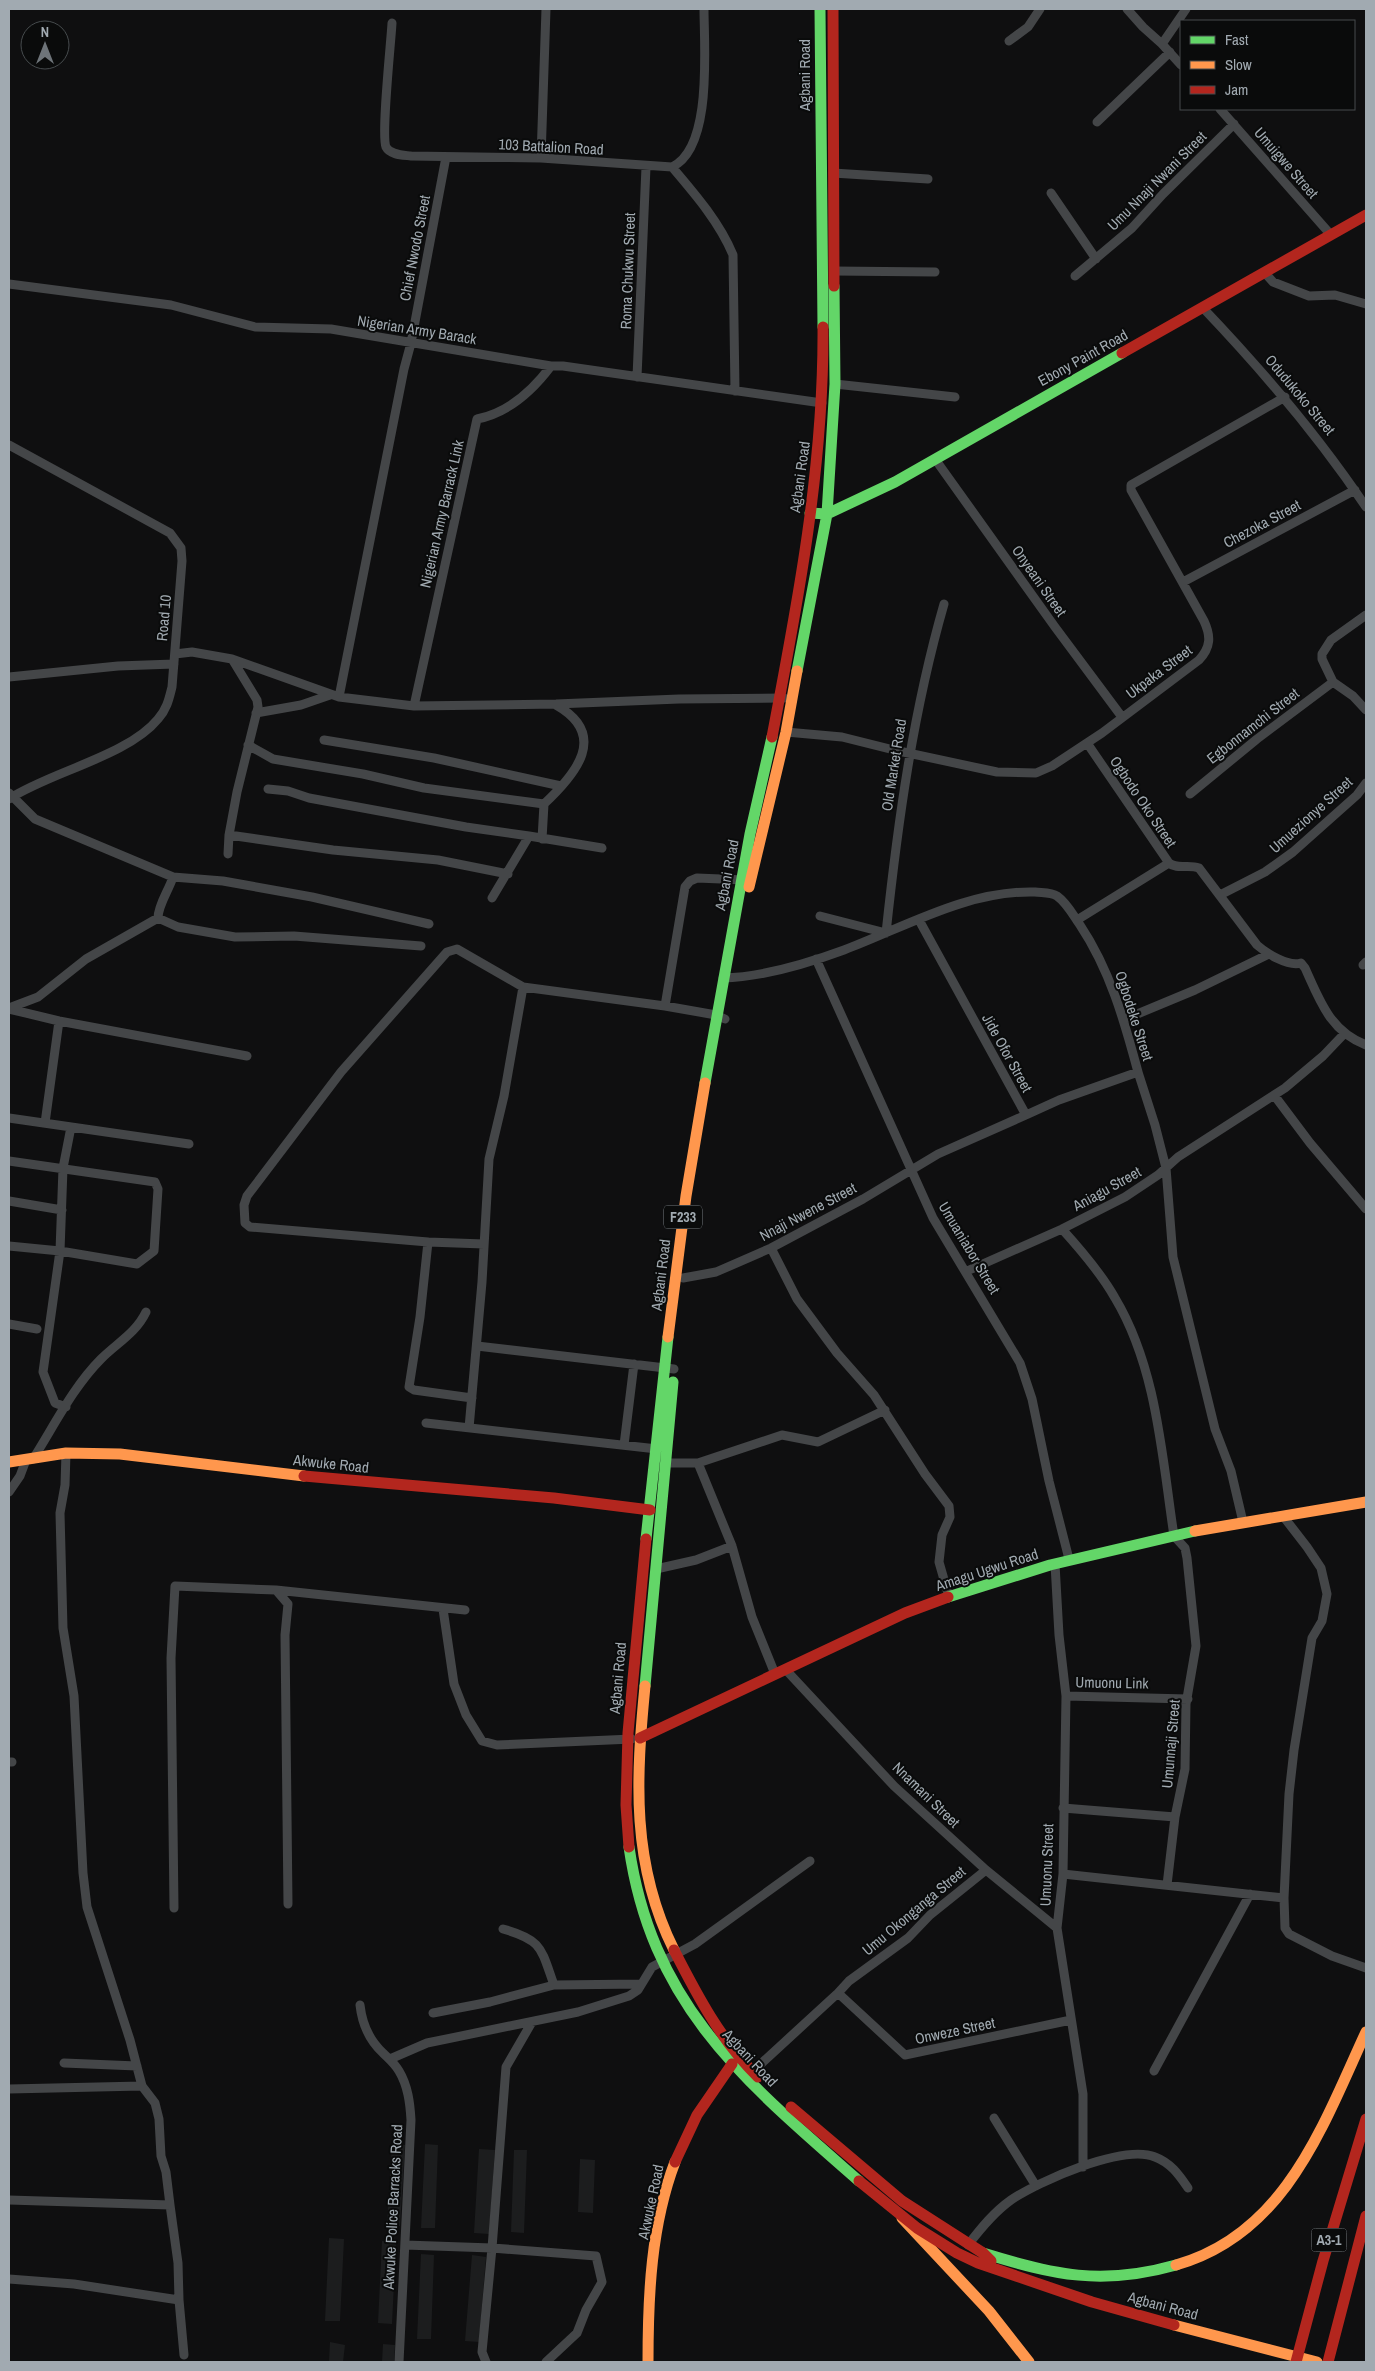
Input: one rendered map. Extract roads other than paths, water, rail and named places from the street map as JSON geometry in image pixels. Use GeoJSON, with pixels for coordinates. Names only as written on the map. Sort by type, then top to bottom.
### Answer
{"type":"FeatureCollection","features":[{"type":"Feature","properties":{"kind":"main road","name":"Agbani Road"},"geometry":{"type":"LineString","coordinates":[[746,881],[786,732],[786,699],[820,438],[822,403],[820,9]]}},
{"type":"Feature","properties":{"kind":"main road","name":"Agbani Road"},"geometry":{"type":"LineString","coordinates":[[833,9],[835,384],[827,514],[746,881],[686,1196],[670,1368],[662,1513],[640,1738],[638,1781],[644,1864],[659,1916],[674,1954],[736,2060],[902,2201],[982,2253],[1002,2272]]}},
{"type":"Feature","properties":{"kind":"main road","name":"Ebony Paint Road"},"geometry":{"type":"LineString","coordinates":[[810,513],[827,514],[896,482],[1366,215]]}},
{"type":"Feature","properties":{"kind":"main road","name":"Agbani Road"},"geometry":{"type":"LineString","coordinates":[[721,1017],[684,1278],[656,1449],[628,1740],[627,1827],[632,1865],[650,1932],[662,1960],[698,2021],[815,2142],[902,2218],[961,2255],[1002,2272],[1140,2317],[1317,2362]]}},
{"type":"Feature","properties":{"kind":"main road","name":"Akwuke Road"},"geometry":{"type":"LineString","coordinates":[[9,1462],[66,1453],[120,1454],[352,1482],[554,1498],[650,1510]]}},
{"type":"Feature","properties":{"kind":"main road","name":"Amagu Ugwu Road"},"geometry":{"type":"LineString","coordinates":[[640,1738],[905,1613],[950,1597],[1069,1559],[1244,1522],[1366,1502]]}},
{"type":"Feature","properties":{"kind":"main road"},"geometry":{"type":"LineString","coordinates":[[982,2253],[1063,2274],[1103,2278],[1179,2265],[1207,2254],[1233,2239],[1263,2215],[1282,2194],[1304,2162],[1366,2032]]}},
{"type":"Feature","properties":{"kind":"main road","name":"Akwuke Road"},"geometry":{"type":"LineString","coordinates":[[648,2362],[650,2286],[670,2177],[679,2150],[698,2111],[736,2060]]}},
{"type":"Feature","properties":{"kind":"main road","name":"A3-1"},"geometry":{"type":"LineString","coordinates":[[1296,2362],[1323,2261],[1366,2119]]}},
{"type":"Feature","properties":{"kind":"main road","name":"A3-1"},"geometry":{"type":"LineString","coordinates":[[1328,2362],[1366,2216]]}},
{"type":"Feature","properties":{"kind":"main road"},"geometry":{"type":"LineString","coordinates":[[902,2218],[989,2311],[1029,2362]]}},
{"type":"Feature","properties":{"kind":"street"},"geometry":{"type":"LineString","coordinates":[[541,158],[546,9]]}},
{"type":"Feature","properties":{"kind":"street"},"geometry":{"type":"LineString","coordinates":[[704,9],[704,60],[698,130],[687,157],[672,167],[698,198],[728,244],[733,256],[735,390]]}},
{"type":"Feature","properties":{"kind":"street"},"geometry":{"type":"LineString","coordinates":[[1009,42],[1028,27],[1040,9]]}},
{"type":"Feature","properties":{"kind":"street"},"geometry":{"type":"LineString","coordinates":[[1127,9],[1143,28],[1162,44],[1180,64]]}},
{"type":"Feature","properties":{"kind":"street"},"geometry":{"type":"LineString","coordinates":[[1162,44],[1186,9]]}},
{"type":"Feature","properties":{"kind":"street","name":"103 Battalion Road"},"geometry":{"type":"LineString","coordinates":[[392,23],[385,145],[388,150],[397,154],[446,157],[541,158],[672,167]]}},
{"type":"Feature","properties":{"kind":"street"},"geometry":{"type":"LineString","coordinates":[[1097,122],[1170,52]]}},
{"type":"Feature","properties":{"kind":"street","name":"Umuigwe Street"},"geometry":{"type":"LineString","coordinates":[[1221,110],[1331,235]]}},
{"type":"Feature","properties":{"kind":"street","name":"Umu Nnaji Nwani Street"},"geometry":{"type":"LineString","coordinates":[[1075,276],[1132,228],[1163,194],[1234,124]]}},
{"type":"Feature","properties":{"kind":"street","name":"Chief Nwodo Street"},"geometry":{"type":"LineString","coordinates":[[334,696],[411,343],[446,157]]}},
{"type":"Feature","properties":{"kind":"street","name":"Roma Chukwu Street"},"geometry":{"type":"LineString","coordinates":[[637,377],[646,166]]}},
{"type":"Feature","properties":{"kind":"street"},"geometry":{"type":"LineString","coordinates":[[833,173],[928,179]]}},
{"type":"Feature","properties":{"kind":"street"},"geometry":{"type":"LineString","coordinates":[[1050,193],[1096,259]]}},
{"type":"Feature","properties":{"kind":"street"},"geometry":{"type":"LineString","coordinates":[[834,271],[935,272]]}},
{"type":"Feature","properties":{"kind":"street"},"geometry":{"type":"LineString","coordinates":[[1265,273],[1273,282],[1309,296],[1335,295],[1366,304]]}},
{"type":"Feature","properties":{"kind":"street","name":"Nigerian Army Barack"},"geometry":{"type":"LineString","coordinates":[[9,284],[171,305],[255,327],[331,329],[552,366],[822,403]]}},
{"type":"Feature","properties":{"kind":"street","name":"Odudukoko Street"},"geometry":{"type":"LineString","coordinates":[[1203,308],[1285,397],[1336,462],[1366,507]]}},
{"type":"Feature","properties":{"kind":"street","name":"Nigerian Army Barrack Link"},"geometry":{"type":"LineString","coordinates":[[414,706],[477,419],[490,416],[512,404],[530,390],[552,366]]}},
{"type":"Feature","properties":{"kind":"street"},"geometry":{"type":"LineString","coordinates":[[835,384],[954,397]]}},
{"type":"Feature","properties":{"kind":"street","name":"Ukpaka Street"},"geometry":{"type":"LineString","coordinates":[[786,732],[842,737],[997,772],[1025,774],[1046,770],[1087,743],[1193,665],[1206,651],[1210,637],[1183,582],[1131,490],[1131,484],[1285,397]]}},
{"type":"Feature","properties":{"kind":"street","name":"Road 10"},"geometry":{"type":"LineString","coordinates":[[9,444],[164,529],[175,539],[181,548],[182,561],[175,654],[169,702],[158,719],[147,729],[115,749],[10,796]]}},
{"type":"Feature","properties":{"kind":"street","name":"Onyeani Street"},"geometry":{"type":"LineString","coordinates":[[935,459],[1054,627],[1122,717]]}},
{"type":"Feature","properties":{"kind":"street","name":"Chezoka Street"},"geometry":{"type":"LineString","coordinates":[[1183,582],[1355,490]]}},
{"type":"Feature","properties":{"kind":"street","name":"Old Market Road"},"geometry":{"type":"LineString","coordinates":[[886,933],[896,837],[909,753],[916,714],[944,604]]}},
{"type":"Feature","properties":{"kind":"street"},"geometry":{"type":"LineString","coordinates":[[1366,615],[1338,634],[1322,654],[1324,665],[1334,682],[1349,692],[1366,710]]}},
{"type":"Feature","properties":{"kind":"street"},"geometry":{"type":"LineString","coordinates":[[175,654],[192,652],[232,659],[334,696],[414,706],[556,704],[679,699],[786,699]]}},
{"type":"Feature","properties":{"kind":"street"},"geometry":{"type":"LineString","coordinates":[[228,854],[229,835],[258,707],[257,700],[232,659]]}},
{"type":"Feature","properties":{"kind":"street"},"geometry":{"type":"LineString","coordinates":[[9,677],[118,666],[174,664]]}},
{"type":"Feature","properties":{"kind":"street","name":"Egbonnamchi Street"},"geometry":{"type":"LineString","coordinates":[[1190,794],[1258,739],[1334,682]]}},
{"type":"Feature","properties":{"kind":"street"},"geometry":{"type":"LineString","coordinates":[[256,713],[301,705],[334,696]]}},
{"type":"Feature","properties":{"kind":"street"},"geometry":{"type":"LineString","coordinates":[[542,839],[544,804],[570,779],[578,766],[584,749],[582,730],[572,714],[556,704]]}},
{"type":"Feature","properties":{"kind":"street"},"geometry":{"type":"LineString","coordinates":[[324,740],[434,758],[562,786]]}},
{"type":"Feature","properties":{"kind":"street","name":"Ogbodo Oko Street"},"geometry":{"type":"LineString","coordinates":[[1087,743],[1169,863],[1178,867],[1192,865],[1198,868],[1257,945],[1269,954],[1296,965],[1301,963],[1322,1006],[1344,1034],[1350,1039],[1366,1045]]}},
{"type":"Feature","properties":{"kind":"street"},"geometry":{"type":"LineString","coordinates":[[248,745],[273,759],[363,774],[424,788],[544,804]]}},
{"type":"Feature","properties":{"kind":"street","name":"Umuezionye Street"},"geometry":{"type":"LineString","coordinates":[[1220,895],[1265,872],[1294,852],[1357,795],[1366,783]]}},
{"type":"Feature","properties":{"kind":"street"},"geometry":{"type":"LineString","coordinates":[[268,789],[288,791],[309,798],[466,827],[602,848]]}},
{"type":"Feature","properties":{"kind":"street"},"geometry":{"type":"LineString","coordinates":[[10,796],[35,819],[173,877],[223,881],[312,897],[429,924]]}},
{"type":"Feature","properties":{"kind":"street"},"geometry":{"type":"LineString","coordinates":[[229,835],[333,850],[438,860],[508,874]]}},
{"type":"Feature","properties":{"kind":"street"},"geometry":{"type":"LineString","coordinates":[[492,898],[530,836]]}},
{"type":"Feature","properties":{"kind":"street"},"geometry":{"type":"LineString","coordinates":[[1077,920],[1169,863]]}},
{"type":"Feature","properties":{"kind":"street"},"geometry":{"type":"LineString","coordinates":[[158,918],[158,911],[173,877]]}},
{"type":"Feature","properties":{"kind":"street"},"geometry":{"type":"LineString","coordinates":[[666,1006],[685,886],[697,878],[746,881]]}},
{"type":"Feature","properties":{"kind":"street","name":"Ogbodeke Street"},"geometry":{"type":"LineString","coordinates":[[919,920],[983,898],[1029,892],[1054,895],[1065,903],[1077,920],[1103,965],[1118,999],[1166,1168],[1173,1258],[1215,1429],[1231,1471],[1244,1522]]}},
{"type":"Feature","properties":{"kind":"street"},"geometry":{"type":"LineString","coordinates":[[820,916],[886,933]]}},
{"type":"Feature","properties":{"kind":"street"},"geometry":{"type":"LineString","coordinates":[[158,918],[178,927],[235,937],[303,937],[421,946]]}},
{"type":"Feature","properties":{"kind":"street"},"geometry":{"type":"LineString","coordinates":[[9,1008],[38,997],[86,959],[158,918]]}},
{"type":"Feature","properties":{"kind":"street"},"geometry":{"type":"LineString","coordinates":[[728,978],[754,976],[816,959],[919,920]]}},
{"type":"Feature","properties":{"kind":"street","name":"Jide Ofor Street"},"geometry":{"type":"LineString","coordinates":[[919,920],[1026,1115],[938,1154]]}},
{"type":"Feature","properties":{"kind":"street"},"geometry":{"type":"LineString","coordinates":[[484,1244],[428,1242],[250,1227],[245,1223],[244,1205],[247,1196],[341,1072],[447,952],[457,949],[523,987],[666,1006],[721,1017]]}},
{"type":"Feature","properties":{"kind":"street"},"geometry":{"type":"LineString","coordinates":[[1123,1020],[1195,990],[1269,954]]}},
{"type":"Feature","properties":{"kind":"street","name":"Umuaniabor Street"},"geometry":{"type":"LineString","coordinates":[[816,959],[933,1218],[1008,1340],[1026,1379],[1069,1559]]}},
{"type":"Feature","properties":{"kind":"street"},"geometry":{"type":"LineString","coordinates":[[469,1428],[489,1159],[504,1096],[523,987]]}},
{"type":"Feature","properties":{"kind":"street"},"geometry":{"type":"LineString","coordinates":[[9,1008],[60,1021],[247,1056]]}},
{"type":"Feature","properties":{"kind":"street"},"geometry":{"type":"LineString","coordinates":[[45,1123],[60,1021]]}},
{"type":"Feature","properties":{"kind":"street","name":"Aniagu Street"},"geometry":{"type":"LineString","coordinates":[[967,1271],[1062,1229],[1125,1197],[1166,1168],[1178,1157],[1274,1096],[1323,1056],[1344,1034]]}},
{"type":"Feature","properties":{"kind":"street","name":"Ogbodeke Street"},"geometry":{"type":"LineString","coordinates":[[1026,1115],[1059,1100],[1138,1072]]}},
{"type":"Feature","properties":{"kind":"street"},"geometry":{"type":"LineString","coordinates":[[1274,1096],[1310,1143],[1366,1210]]}},
{"type":"Feature","properties":{"kind":"street"},"geometry":{"type":"LineString","coordinates":[[9,1118],[189,1144]]}},
{"type":"Feature","properties":{"kind":"street"},"geometry":{"type":"LineString","coordinates":[[66,1407],[56,1403],[43,1372],[60,1251],[63,1168],[71,1127]]}},
{"type":"Feature","properties":{"kind":"street","name":"Nnaji Nwene Street"},"geometry":{"type":"LineString","coordinates":[[684,1278],[716,1272],[771,1248],[938,1154]]}},
{"type":"Feature","properties":{"kind":"street"},"geometry":{"type":"LineString","coordinates":[[9,1161],[155,1182],[158,1189],[154,1252],[136,1264],[60,1251],[9,1246]]}},
{"type":"Feature","properties":{"kind":"street"},"geometry":{"type":"LineString","coordinates":[[9,1202],[62,1210]]}},
{"type":"Feature","properties":{"kind":"street"},"geometry":{"type":"LineString","coordinates":[[1062,1229],[1082,1251],[1115,1297],[1141,1357],[1155,1414],[1174,1536]]}},
{"type":"Feature","properties":{"kind":"street"},"geometry":{"type":"LineString","coordinates":[[428,1242],[420,1317],[408,1387],[414,1390],[472,1398]]}},
{"type":"Feature","properties":{"kind":"street"},"geometry":{"type":"LineString","coordinates":[[771,1248],[797,1299],[823,1335],[885,1410],[925,1474],[949,1506],[950,1517],[942,1535],[939,1562],[950,1597]]}},
{"type":"Feature","properties":{"kind":"street"},"geometry":{"type":"LineString","coordinates":[[9,1492],[29,1459],[101,1359],[125,1340],[142,1321],[146,1312]]}},
{"type":"Feature","properties":{"kind":"street"},"geometry":{"type":"LineString","coordinates":[[9,1324],[37,1329]]}},
{"type":"Feature","properties":{"kind":"street"},"geometry":{"type":"LineString","coordinates":[[476,1346],[670,1368]]}},
{"type":"Feature","properties":{"kind":"street"},"geometry":{"type":"LineString","coordinates":[[624,1445],[634,1364]]}},
{"type":"Feature","properties":{"kind":"street"},"geometry":{"type":"LineString","coordinates":[[665,1463],[698,1463],[782,1436],[818,1442],[885,1410]]}},
{"type":"Feature","properties":{"kind":"street"},"geometry":{"type":"LineString","coordinates":[[426,1423],[656,1449]]}},
{"type":"Feature","properties":{"kind":"street"},"geometry":{"type":"LineString","coordinates":[[66,1453],[65,1485],[60,1513],[63,1628],[74,1696],[83,1873],[91,1920],[130,2040],[142,2086],[155,2103],[160,2120],[161,2156],[166,2172],[178,2263],[184,2355]]}},
{"type":"Feature","properties":{"kind":"street"},"geometry":{"type":"LineString","coordinates":[[698,1463],[732,1546],[752,1617],[781,1672]]}},
{"type":"Feature","properties":{"kind":"street"},"geometry":{"type":"LineString","coordinates":[[650,1510],[662,1513]]}},
{"type":"Feature","properties":{"kind":"street"},"geometry":{"type":"LineString","coordinates":[[1283,1516],[1321,1568],[1327,1594],[1322,1621],[1312,1638],[1294,1750],[1289,1794],[1284,1898],[1285,1928],[1289,1934],[1332,1956],[1366,1968]]}},
{"type":"Feature","properties":{"kind":"street","name":"Umunnaji Street"},"geometry":{"type":"LineString","coordinates":[[1166,1885],[1175,1817],[1185,1769],[1186,1704],[1196,1646],[1185,1548],[1174,1536]]}},
{"type":"Feature","properties":{"kind":"street"},"geometry":{"type":"LineString","coordinates":[[656,1569],[696,1560],[732,1546]]}},
{"type":"Feature","properties":{"kind":"street","name":"Umuonu Street"},"geometry":{"type":"LineString","coordinates":[[1055,1564],[1059,1635],[1066,1696],[1063,1874],[1057,1928],[1083,2094],[1083,2167]]}},
{"type":"Feature","properties":{"kind":"street"},"geometry":{"type":"LineString","coordinates":[[174,1908],[171,1658],[175,1586],[276,1590],[465,1610]]}},
{"type":"Feature","properties":{"kind":"street"},"geometry":{"type":"LineString","coordinates":[[276,1590],[288,1604],[285,1635],[288,1904]]}},
{"type":"Feature","properties":{"kind":"street"},"geometry":{"type":"LineString","coordinates":[[444,1609],[454,1684],[466,1715],[482,1740],[498,1745],[640,1738]]}},
{"type":"Feature","properties":{"kind":"street","name":"Nnamani Street"},"geometry":{"type":"LineString","coordinates":[[781,1672],[894,1786],[986,1870],[1057,1928]]}},
{"type":"Feature","properties":{"kind":"street","name":"Umuonu Link"},"geometry":{"type":"LineString","coordinates":[[1066,1696],[1188,1699]]}},
{"type":"Feature","properties":{"kind":"street"},"geometry":{"type":"LineString","coordinates":[[1063,1808],[1175,1817]]}},
{"type":"Feature","properties":{"kind":"street"},"geometry":{"type":"LineString","coordinates":[[390,2059],[427,2043],[476,2031],[532,2022],[620,1999],[634,1993],[650,1969],[662,1960],[695,1944],[810,1861]]}},
{"type":"Feature","properties":{"kind":"street","name":"Umu Okonganga Street"},"geometry":{"type":"LineString","coordinates":[[752,2072],[849,1981],[908,1938],[930,1914],[986,1870]]}},
{"type":"Feature","properties":{"kind":"street"},"geometry":{"type":"LineString","coordinates":[[1063,1874],[1284,1898]]}},
{"type":"Feature","properties":{"kind":"street"},"geometry":{"type":"LineString","coordinates":[[1154,2070],[1250,1894]]}},
{"type":"Feature","properties":{"kind":"street"},"geometry":{"type":"LineString","coordinates":[[502,1928],[523,1934],[536,1943],[541,1950],[554,1986]]}},
{"type":"Feature","properties":{"kind":"street"},"geometry":{"type":"LineString","coordinates":[[433,2013],[490,2002],[554,1986],[641,1984]]}},
{"type":"Feature","properties":{"kind":"street","name":"Onweze Street"},"geometry":{"type":"LineString","coordinates":[[838,1993],[905,2055],[1071,2020]]}},
{"type":"Feature","properties":{"kind":"street","name":"Akwuke Police Barracks Road"},"geometry":{"type":"LineString","coordinates":[[360,2005],[362,2022],[366,2030],[379,2049],[400,2072],[409,2096],[411,2120],[399,2362]]}},
{"type":"Feature","properties":{"kind":"street"},"geometry":{"type":"LineString","coordinates":[[486,2362],[482,2352],[506,2067],[532,2022]]}},
{"type":"Feature","properties":{"kind":"street"},"geometry":{"type":"LineString","coordinates":[[64,2063],[137,2066]]}},
{"type":"Feature","properties":{"kind":"street"},"geometry":{"type":"LineString","coordinates":[[9,2089],[142,2086]]}},
{"type":"Feature","properties":{"kind":"street"},"geometry":{"type":"LineString","coordinates":[[994,2118],[1036,2186]]}},
{"type":"Feature","properties":{"kind":"street"},"geometry":{"type":"LineString","coordinates":[[968,2245],[994,2214],[1010,2201],[1036,2186],[1083,2167],[1124,2155],[1144,2154],[1156,2157],[1174,2168],[1188,2188]]}},
{"type":"Feature","properties":{"kind":"street"},"geometry":{"type":"LineString","coordinates":[[9,2200],[170,2204]]}},
{"type":"Feature","properties":{"kind":"street"},"geometry":{"type":"LineString","coordinates":[[405,2245],[492,2248],[593,2255],[598,2258],[602,2282],[586,2310],[577,2333],[546,2362]]}},
{"type":"Feature","properties":{"kind":"street"},"geometry":{"type":"LineString","coordinates":[[9,2278],[74,2284],[179,2300]]}}]}
